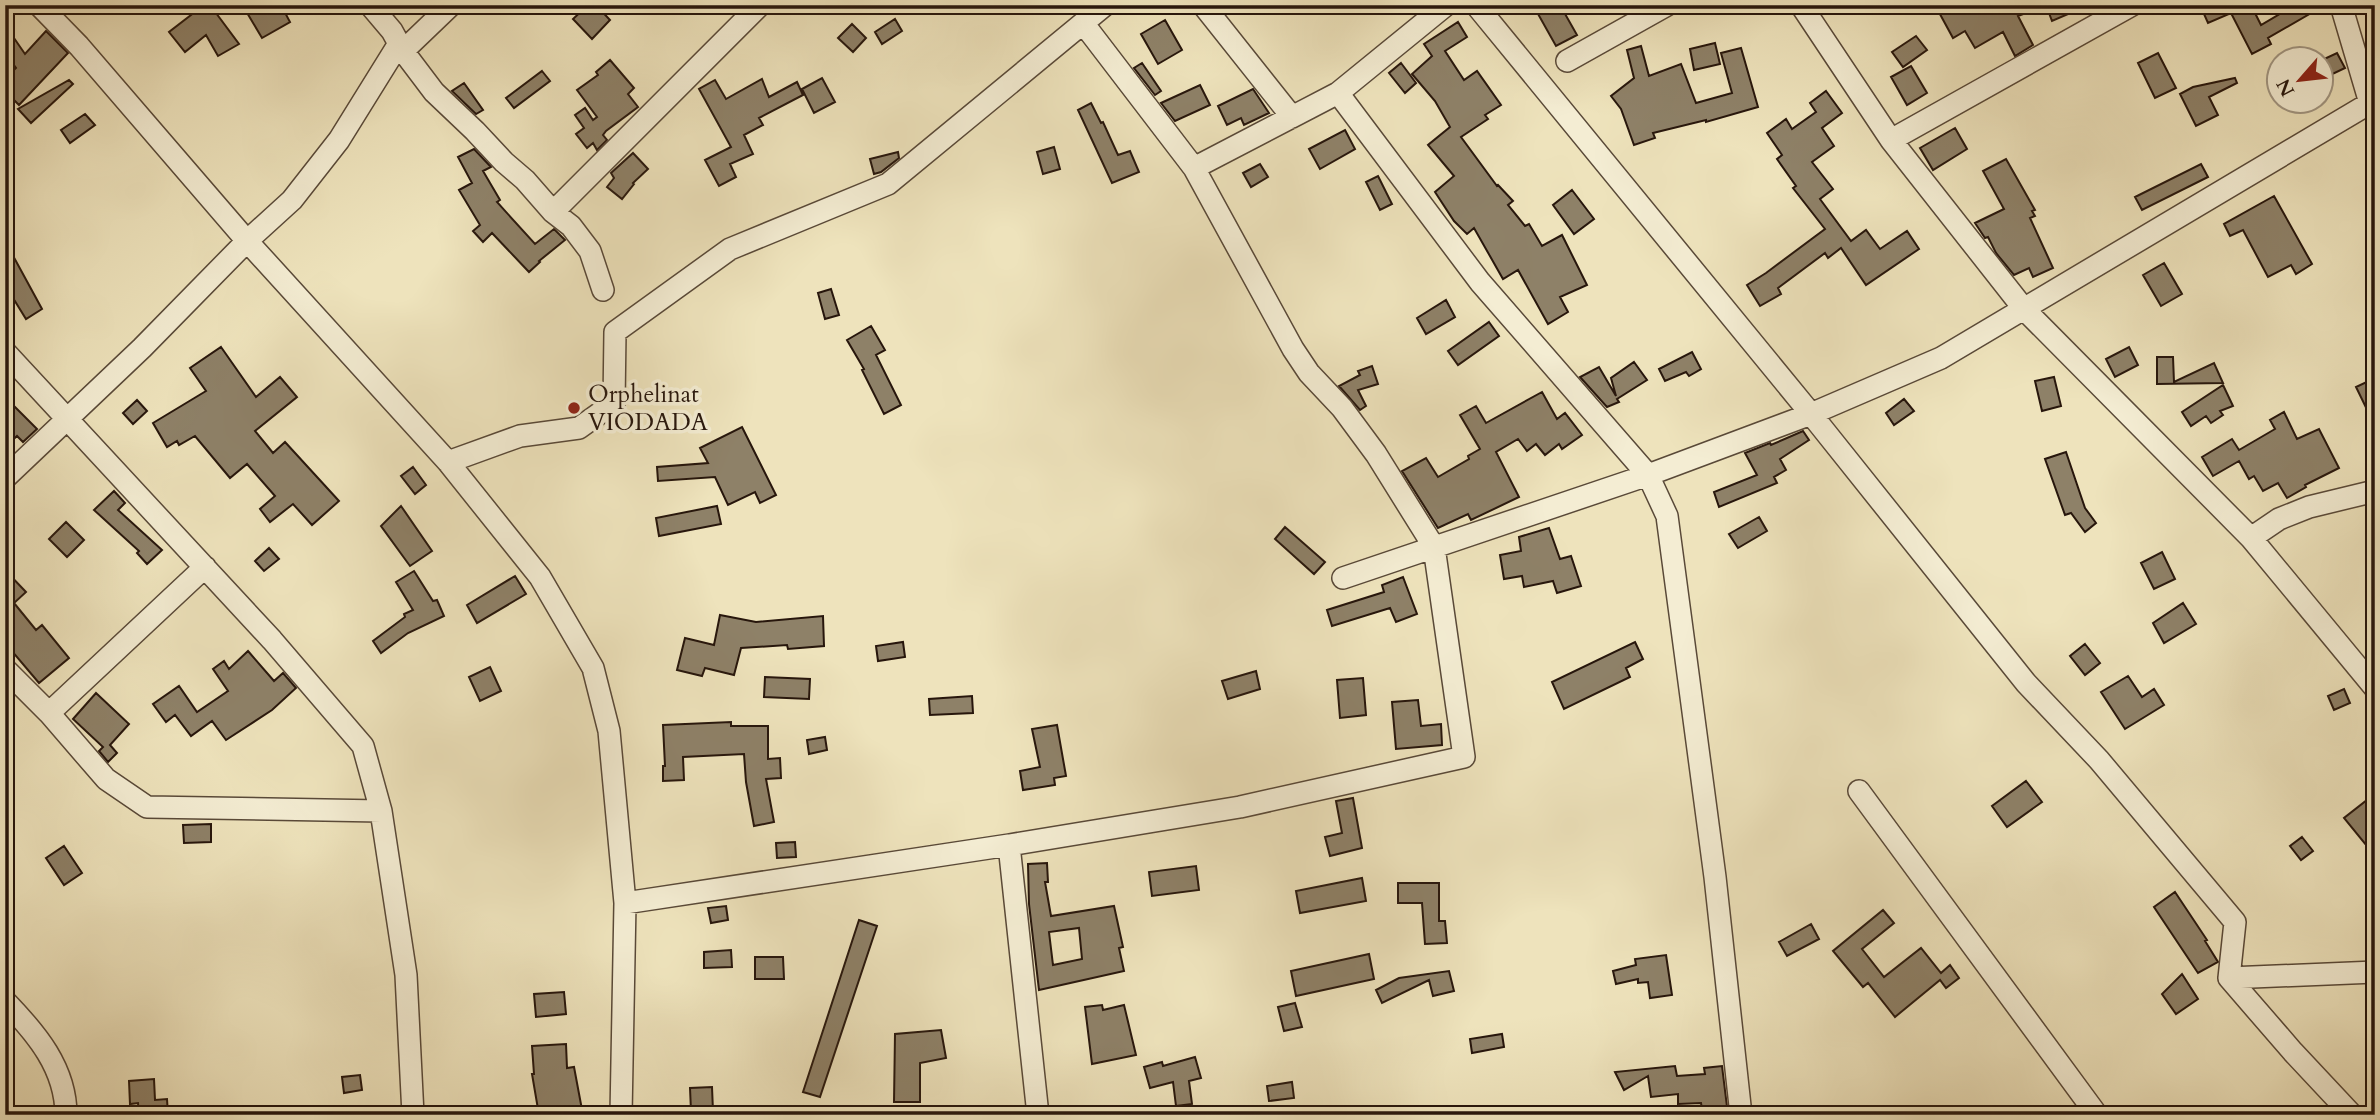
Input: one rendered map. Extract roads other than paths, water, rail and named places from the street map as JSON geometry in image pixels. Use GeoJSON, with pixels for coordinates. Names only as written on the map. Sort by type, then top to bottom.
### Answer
{"type":"FeatureCollection","features":[{"type":"Feature","properties":{"kind":"street"},"geometry":{"type":"LineString","coordinates":[[39,5],[79,46],[247,241],[448,462],[540,577],[593,668],[610,731],[625,903],[621,1115]]}},
{"type":"Feature","properties":{"kind":"street"},"geometry":{"type":"LineString","coordinates":[[370,5],[392,31],[403,51]]}},
{"type":"Feature","properties":{"kind":"street"},"geometry":{"type":"LineString","coordinates":[[403,51],[452,5]]}},
{"type":"Feature","properties":{"kind":"street"},"geometry":{"type":"LineString","coordinates":[[553,212],[760,5]]}},
{"type":"Feature","properties":{"kind":"street"},"geometry":{"type":"LineString","coordinates":[[448,462],[520,436],[579,428],[614,402],[615,332],[730,249],[888,184],[1105,5]]}},
{"type":"Feature","properties":{"kind":"street"},"geometry":{"type":"LineString","coordinates":[[1203,5],[1292,117]]}},
{"type":"Feature","properties":{"kind":"street"},"geometry":{"type":"LineString","coordinates":[[1194,168],[1338,93],[1446,5]]}},
{"type":"Feature","properties":{"kind":"street"},"geometry":{"type":"LineString","coordinates":[[1476,5],[1811,414],[2026,683],[2099,760],[2235,922],[2229,978],[2352,1115]]}},
{"type":"Feature","properties":{"kind":"street"},"geometry":{"type":"LineString","coordinates":[[1567,61],[1667,5]]}},
{"type":"Feature","properties":{"kind":"street"},"geometry":{"type":"LineString","coordinates":[[1801,5],[1891,140],[2024,309],[2251,538],[2375,688]]}},
{"type":"Feature","properties":{"kind":"street"},"geometry":{"type":"LineString","coordinates":[[1891,140],[2132,5]]}},
{"type":"Feature","properties":{"kind":"street"},"geometry":{"type":"LineString","coordinates":[[1343,578],[1648,475],[1811,414],[1941,358],[2373,105],[2342,5]]}},
{"type":"Feature","properties":{"kind":"street"},"geometry":{"type":"LineString","coordinates":[[625,903],[1240,807],[1464,757],[1434,547],[1376,454],[1342,408],[1309,373],[1293,349],[1194,168],[1083,23]]}},
{"type":"Feature","properties":{"kind":"street"},"geometry":{"type":"LineString","coordinates":[[5,478],[292,200],[339,140],[398,45],[433,92],[525,180],[553,212],[571,226],[590,251],[603,290]]}},
{"type":"Feature","properties":{"kind":"street"},"geometry":{"type":"LineString","coordinates":[[1338,93],[1480,282],[1648,475],[1667,516],[1715,877],[1741,1115]]}},
{"type":"Feature","properties":{"kind":"street"},"geometry":{"type":"LineString","coordinates":[[5,352],[272,640],[363,746],[381,811],[406,975],[413,1115]]}},
{"type":"Feature","properties":{"kind":"street"},"geometry":{"type":"LineString","coordinates":[[2251,538],[2279,519],[2309,506],[2375,491]]}},
{"type":"Feature","properties":{"kind":"street"},"geometry":{"type":"LineString","coordinates":[[49,713],[205,567]]}},
{"type":"Feature","properties":{"kind":"street"},"geometry":{"type":"LineString","coordinates":[[5,669],[49,713],[106,779],[147,807],[381,811]]}},
{"type":"Feature","properties":{"kind":"street"},"geometry":{"type":"LineString","coordinates":[[1859,791],[2097,1115]]}},
{"type":"Feature","properties":{"kind":"street"},"geometry":{"type":"LineString","coordinates":[[1009,845],[1038,1115]]}},
{"type":"Feature","properties":{"kind":"street"},"geometry":{"type":"LineString","coordinates":[[2229,978],[2375,972]]}},
{"type":"Feature","properties":{"kind":"street"},"geometry":{"type":"LineString","coordinates":[[5,1001],[35,1032],[58,1070],[66,1102],[66,1115]]}},
{"type":"Feature","properties":{"kind":"place","name":"Orphelinat VIODADA"},"geometry":{"type":"Point","coordinates":[574,408]}}]}
